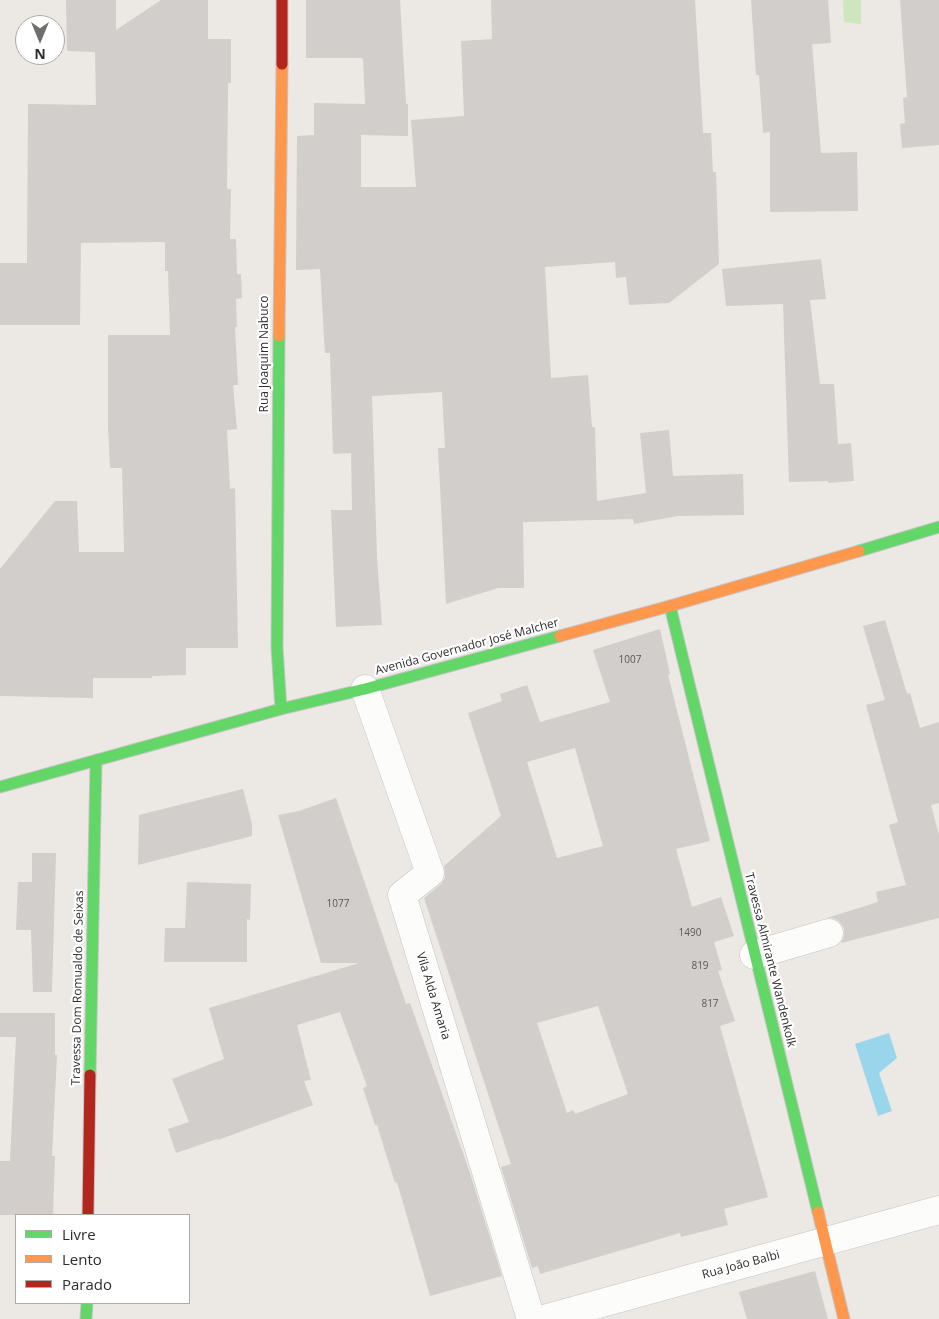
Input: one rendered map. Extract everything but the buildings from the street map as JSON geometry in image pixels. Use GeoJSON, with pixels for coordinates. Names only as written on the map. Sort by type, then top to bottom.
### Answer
{"type":"FeatureCollection","features":[{"type":"Feature","properties":{"kind":"street","name":"Rua Joaquim Nabuco"},"geometry":{"type":"LineString","coordinates":[[281,709],[277,638],[282,0]]}},
{"type":"Feature","properties":{"kind":"street","name":"Avenida Governador José Malcher"},"geometry":{"type":"LineString","coordinates":[[0,787],[281,709],[365,689],[670,606],[939,526]]}},
{"type":"Feature","properties":{"kind":"street","name":"Travessa Almirante Wandenkolk"},"geometry":{"type":"LineString","coordinates":[[670,606],[844,1319]]}},
{"type":"Feature","properties":{"kind":"street","name":"Vila Alda Amaria"},"geometry":{"type":"LineString","coordinates":[[365,689],[430,873],[402,895],[531,1319]]}},
{"type":"Feature","properties":{"kind":"street","name":"Travessa Dom Romualdo de Seixas"},"geometry":{"type":"LineString","coordinates":[[88,1214],[96,760]]}},
{"type":"Feature","properties":{"kind":"street"},"geometry":{"type":"LineString","coordinates":[[754,955],[830,933]]}},
{"type":"Feature","properties":{"kind":"street","name":"Rua João Balbi"},"geometry":{"type":"LineString","coordinates":[[544,1319],[939,1210]]}},
{"type":"Feature","properties":{"kind":"street"},"geometry":{"type":"LineString","coordinates":[[86,1319],[87,1304]]}},
{"type":"Feature","properties":{"kind":"green space"},"geometry":{"type":"Polygon","coordinates":[[[843,0],[861,0],[861,24],[844,22],[843,0]]]}},
{"type":"Feature","properties":{"kind":"water"},"geometry":{"type":"Polygon","coordinates":[[[889,1033],[897,1058],[879,1073],[892,1111],[878,1116],[855,1044],[889,1033]]]}},
{"type":"Feature","properties":{"kind":"traffic: fast"},"geometry":{"type":"LineString","coordinates":[[279,336],[277,648],[281,709]]}},
{"type":"Feature","properties":{"kind":"traffic: fast"},"geometry":{"type":"LineString","coordinates":[[859,551],[939,527]]}},
{"type":"Feature","properties":{"kind":"traffic: fast"},"geometry":{"type":"LineString","coordinates":[[670,606],[818,1212]]}},
{"type":"Feature","properties":{"kind":"traffic: fast"},"geometry":{"type":"LineString","coordinates":[[0,787],[281,709],[365,689],[560,636]]}},
{"type":"Feature","properties":{"kind":"traffic: fast"},"geometry":{"type":"LineString","coordinates":[[90,1075],[96,760]]}},
{"type":"Feature","properties":{"kind":"traffic: fast"},"geometry":{"type":"LineString","coordinates":[[86,1319],[87,1304]]}},
{"type":"Feature","properties":{"kind":"traffic: slow"},"geometry":{"type":"LineString","coordinates":[[279,336],[282,64]]}},
{"type":"Feature","properties":{"kind":"traffic: slow"},"geometry":{"type":"LineString","coordinates":[[560,636],[859,551]]}},
{"type":"Feature","properties":{"kind":"traffic: slow"},"geometry":{"type":"LineString","coordinates":[[818,1212],[844,1319]]}},
{"type":"Feature","properties":{"kind":"traffic: jam"},"geometry":{"type":"LineString","coordinates":[[282,0],[282,64]]}},
{"type":"Feature","properties":{"kind":"traffic: jam"},"geometry":{"type":"LineString","coordinates":[[88,1214],[90,1075]]}}]}
